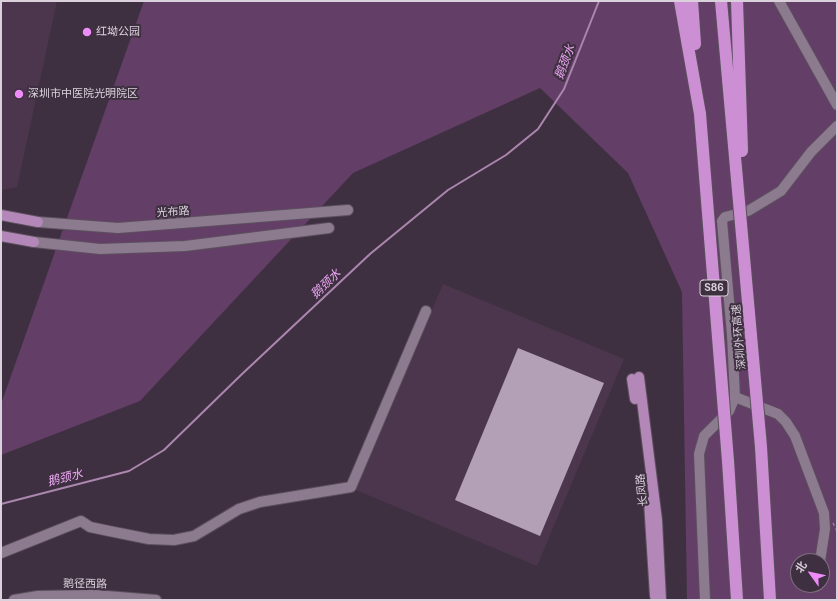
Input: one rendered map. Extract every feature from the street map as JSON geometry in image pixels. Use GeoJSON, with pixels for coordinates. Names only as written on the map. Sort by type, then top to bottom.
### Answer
{"type":"FeatureCollection","features":[{"type":"Feature","properties":{"kind":"highway"},"geometry":{"type":"LineString","coordinates":[[680,1],[700,114]]}},
{"type":"Feature","properties":{"kind":"highway","name":"深圳外环高速"},"geometry":{"type":"LineString","coordinates":[[692,1],[738,600]]}},
{"type":"Feature","properties":{"kind":"highway","name":"深圳外环高速"},"geometry":{"type":"LineString","coordinates":[[722,1],[761,447],[770,600]]}},
{"type":"Feature","properties":{"kind":"highway"},"geometry":{"type":"LineString","coordinates":[[737,1],[742,133],[742,225]]}},
{"type":"Feature","properties":{"kind":"main road","name":"光布路"},"geometry":{"type":"LineString","coordinates":[[1,215],[38,222]]}},
{"type":"Feature","properties":{"kind":"main road"},"geometry":{"type":"LineString","coordinates":[[1,236],[34,242]]}},
{"type":"Feature","properties":{"kind":"main road","name":"长凤路"},"geometry":{"type":"LineString","coordinates":[[654,600],[646,467],[636,378],[657,520],[661,600]]}},
{"type":"Feature","properties":{"kind":"street"},"geometry":{"type":"LineString","coordinates":[[779,1],[837,105]]}},
{"type":"Feature","properties":{"kind":"street"},"geometry":{"type":"LineString","coordinates":[[705,600],[699,454],[704,436],[728,411],[735,398],[732,335],[722,221],[725,217],[748,211],[781,191],[811,152],[837,126]]}},
{"type":"Feature","properties":{"kind":"street","name":"光布路"},"geometry":{"type":"LineString","coordinates":[[38,222],[118,228],[348,210]]}},
{"type":"Feature","properties":{"kind":"street"},"geometry":{"type":"LineString","coordinates":[[34,242],[100,249],[185,246],[329,228]]}},
{"type":"Feature","properties":{"kind":"street"},"geometry":{"type":"LineString","coordinates":[[1,553],[81,521],[90,527],[129,535],[149,539],[174,540],[194,536],[239,509],[260,502],[351,487],[426,311]]}},
{"type":"Feature","properties":{"kind":"street"},"geometry":{"type":"LineString","coordinates":[[735,398],[778,414],[795,436],[824,513],[825,529],[821,553]]}},
{"type":"Feature","properties":{"kind":"street","name":"鹅径西路"},"geometry":{"type":"LineString","coordinates":[[14,600],[38,596],[94,595],[156,600]]}},
{"type":"Feature","properties":{"kind":"shaded area","name":"深圳市中医院光明院区"},"geometry":{"type":"Polygon","coordinates":[[[1,1],[57,1],[17,187],[1,190],[1,1]]]}},
{"type":"Feature","properties":{"kind":"shaded area"},"geometry":{"type":"Polygon","coordinates":[[[144,1],[837,1],[837,600],[687,600],[682,292],[628,173],[540,88],[353,173],[140,401],[1,455],[1,404],[144,1]]]}},
{"type":"Feature","properties":{"kind":"shaded area"},"geometry":{"type":"Polygon","coordinates":[[[443,284],[624,359],[537,566],[356,490],[443,284]]]}},
{"type":"Feature","properties":{"kind":"building"},"geometry":{"type":"Polygon","coordinates":[[[518,348],[604,383],[540,536],[455,500],[518,348]]]}},
{"type":"Feature","properties":{"kind":"waterway","name":"鹅颈水"},"geometry":{"type":"LineString","coordinates":[[1,504],[129,471],[164,450],[241,375],[370,254],[448,190],[506,155],[538,129],[564,89],[599,1]]}},
{"type":"Feature","properties":{"kind":"place","name":"红坳公园"},"geometry":{"type":"Point","coordinates":[87,32]}},
{"type":"Feature","properties":{"kind":"place","name":"深圳市中医院光明院区"},"geometry":{"type":"Point","coordinates":[19,94]}}]}
